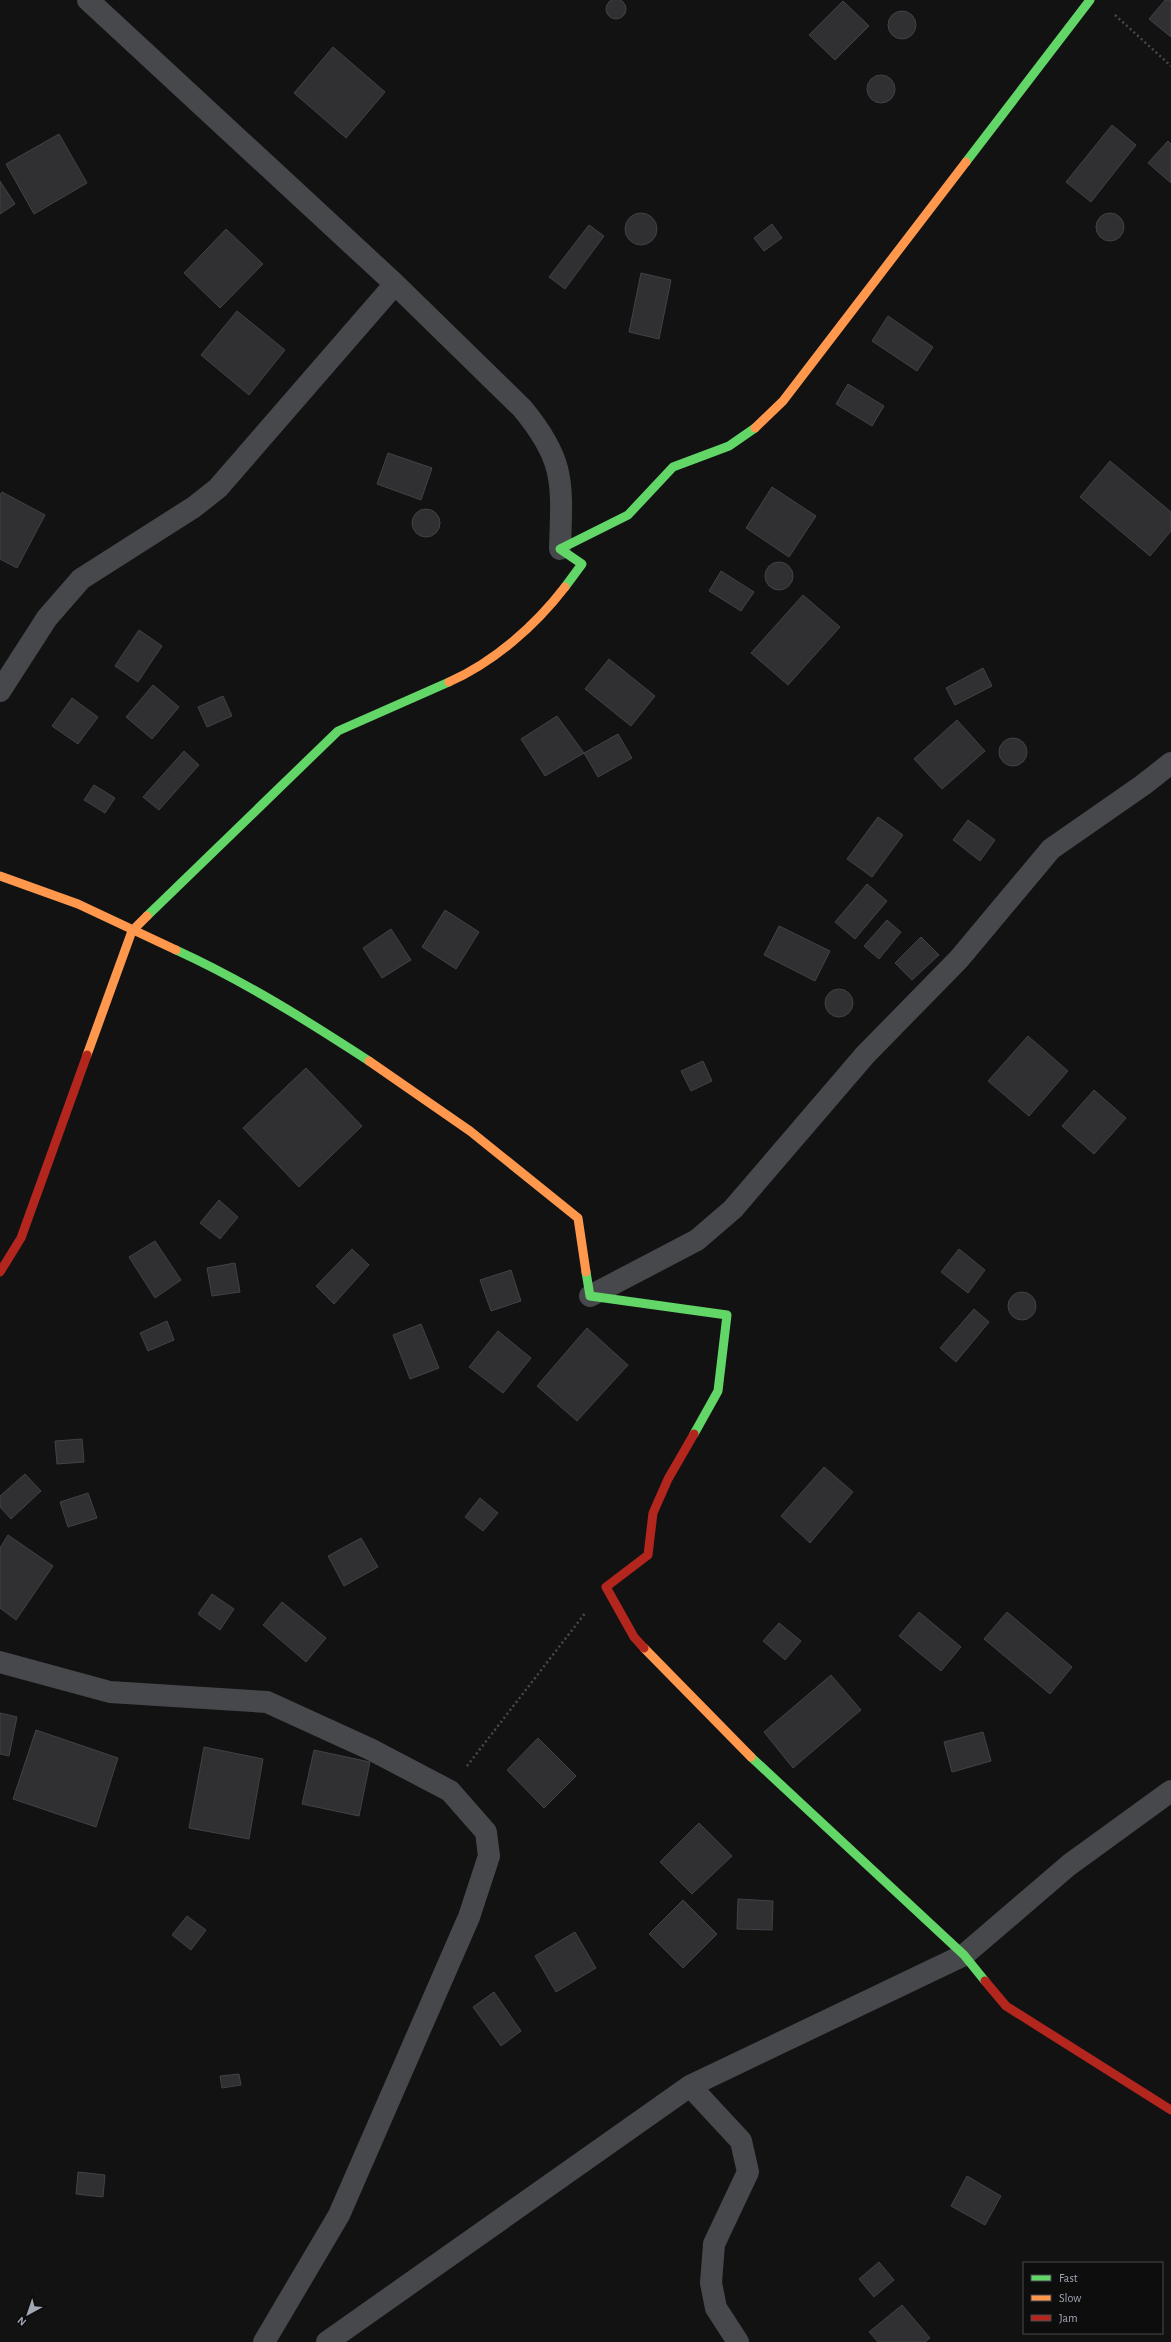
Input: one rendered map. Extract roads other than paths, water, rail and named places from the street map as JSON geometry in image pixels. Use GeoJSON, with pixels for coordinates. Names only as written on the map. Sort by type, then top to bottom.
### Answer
{"type":"FeatureCollection","features":[{"type":"Feature","properties":{"kind":"street"},"geometry":{"type":"LineString","coordinates":[[88,0],[187,94],[395,284],[522,408],[537,427],[553,455],[560,476],[560,549]]}},
{"type":"Feature","properties":{"kind":"street"},"geometry":{"type":"LineString","coordinates":[[560,549],[628,515],[673,467],[729,446],[758,426],[783,401],[1090,0]]}},
{"type":"Feature","properties":{"kind":"street"},"geometry":{"type":"LineString","coordinates":[[0,691],[47,618],[81,579],[194,507],[218,488],[395,284]]}},
{"type":"Feature","properties":{"kind":"street"},"geometry":{"type":"LineString","coordinates":[[0,1272],[21,1238],[132,931],[338,731],[474,671],[526,629],[553,602],[582,564],[560,549]]}},
{"type":"Feature","properties":{"kind":"street"},"geometry":{"type":"LineString","coordinates":[[590,1296],[697,1240],[733,1209],[865,1055],[973,943],[1051,849],[1143,785],[1171,763]]}},
{"type":"Feature","properties":{"kind":"street"},"geometry":{"type":"LineString","coordinates":[[0,876],[24,883],[78,904],[132,931],[213,966],[281,1004],[379,1068],[470,1131],[578,1218],[590,1296]]}},
{"type":"Feature","properties":{"kind":"street"},"geometry":{"type":"LineString","coordinates":[[590,1296],[727,1315],[718,1392],[668,1479],[653,1513],[648,1555],[606,1587],[634,1637],[733,1741],[964,1955],[1006,2006],[1171,2110]]}},
{"type":"Feature","properties":{"kind":"street"},"geometry":{"type":"LineString","coordinates":[[0,1662],[110,1692],[267,1702],[370,1750],[450,1791],[486,1832],[489,1856],[469,1918],[340,2215],[264,2342]]}},
{"type":"Feature","properties":{"kind":"street"},"geometry":{"type":"LineString","coordinates":[[327,2342],[690,2086],[964,1955],[1068,1865],[1171,1791]]}},
{"type":"Feature","properties":{"kind":"street"},"geometry":{"type":"LineString","coordinates":[[690,2086],[741,2141],[748,2172],[714,2244],[710,2283],[716,2308],[738,2342]]}}]}
